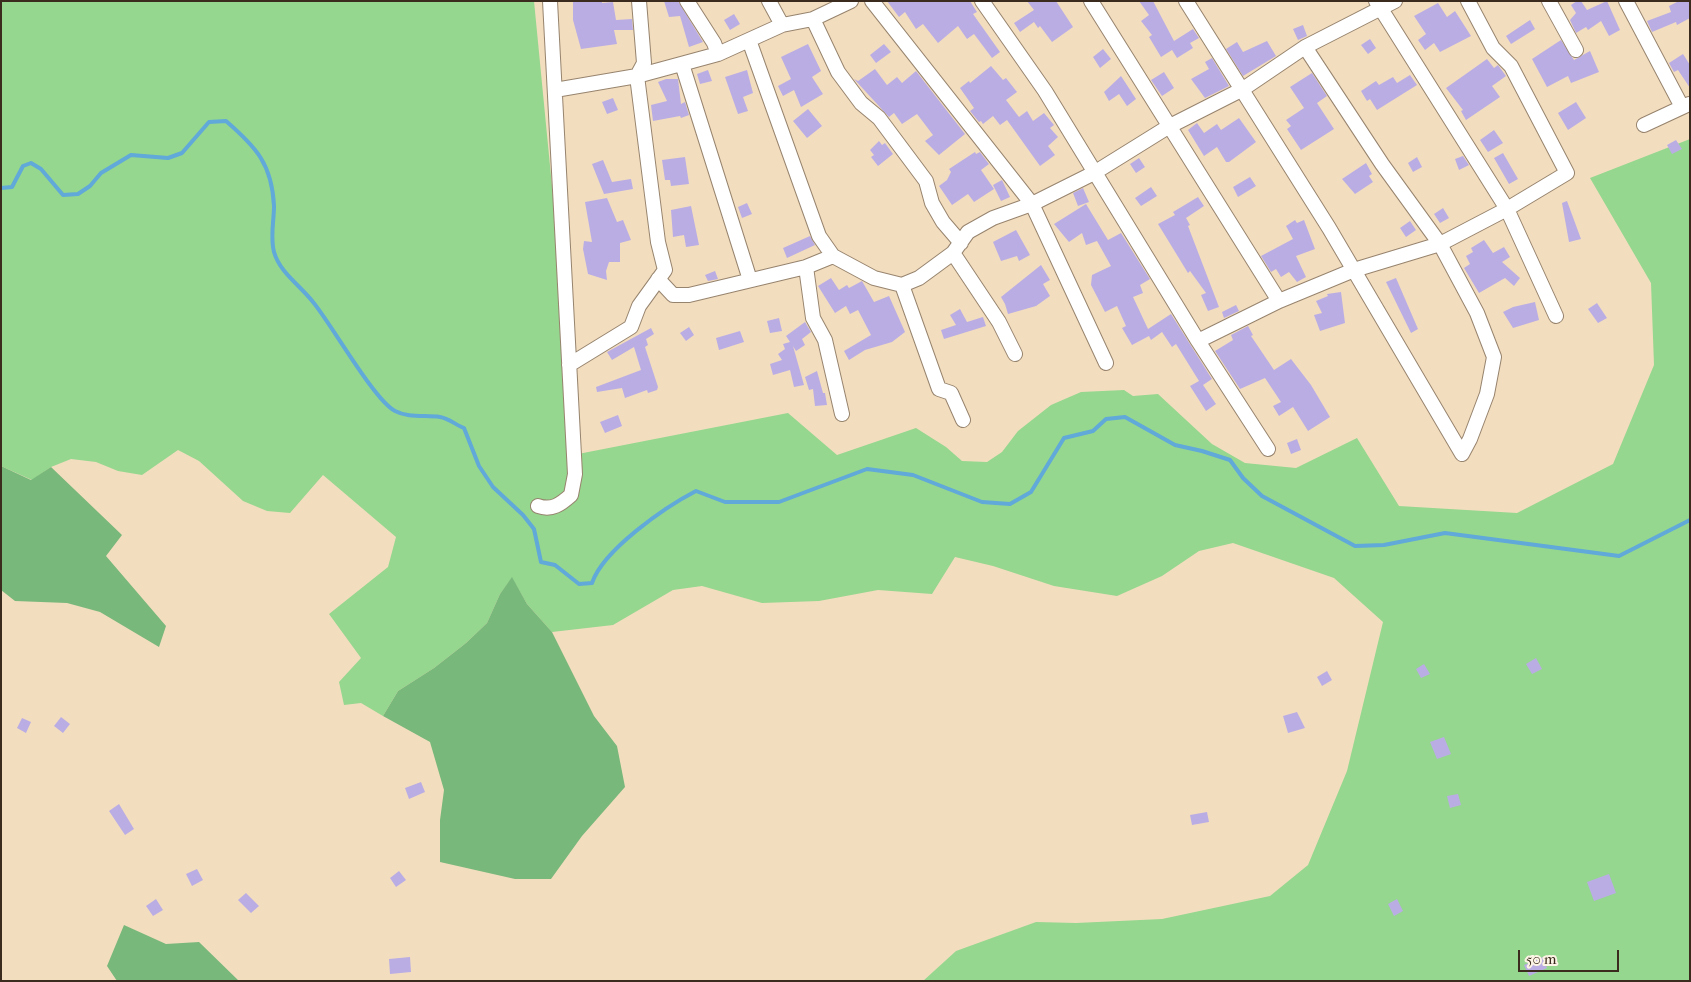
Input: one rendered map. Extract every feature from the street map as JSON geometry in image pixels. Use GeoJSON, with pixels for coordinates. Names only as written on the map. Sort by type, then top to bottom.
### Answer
{"type":"FeatureCollection","features":[{"type":"Feature","properties":{"kind":"street"},"geometry":{"type":"LineString","coordinates":[[538,506],[546,509],[554,507],[571,496],[574,486],[550,1]]}},
{"type":"Feature","properties":{"kind":"street"},"geometry":{"type":"LineString","coordinates":[[569,365],[631,327],[639,306],[665,270],[658,242],[637,76],[644,63],[639,1]]}},
{"type":"Feature","properties":{"kind":"street"},"geometry":{"type":"LineString","coordinates":[[687,1],[714,43],[718,54]]}},
{"type":"Feature","properties":{"kind":"street"},"geometry":{"type":"LineString","coordinates":[[769,1],[782,25]]}},
{"type":"Feature","properties":{"kind":"street"},"geometry":{"type":"LineString","coordinates":[[554,90],[637,76],[718,54],[782,25],[813,19],[851,1]]}},
{"type":"Feature","properties":{"kind":"street"},"geometry":{"type":"LineString","coordinates":[[872,1],[1032,204],[1106,363]]}},
{"type":"Feature","properties":{"kind":"street"},"geometry":{"type":"LineString","coordinates":[[982,1],[1046,91],[1094,173],[1198,341],[1268,449]]}},
{"type":"Feature","properties":{"kind":"street"},"geometry":{"type":"LineString","coordinates":[[1091,1],[1279,301]]}},
{"type":"Feature","properties":{"kind":"street"},"geometry":{"type":"LineString","coordinates":[[1186,1],[1243,89],[1354,270],[1462,454],[1470,439],[1487,394],[1494,357],[1477,313],[1440,244],[1392,179],[1305,47]]}},
{"type":"Feature","properties":{"kind":"street"},"geometry":{"type":"LineString","coordinates":[[749,40],[819,236],[833,256],[874,278],[902,285],[919,278],[957,248],[968,232],[993,218],[1032,204],[1094,173],[1168,126],[1243,89],[1305,47],[1378,4],[1395,1]]}},
{"type":"Feature","properties":{"kind":"street"},"geometry":{"type":"LineString","coordinates":[[1198,341],[1279,301],[1354,270],[1440,244],[1507,209],[1567,172],[1511,66],[1493,48],[1468,1]]}},
{"type":"Feature","properties":{"kind":"street"},"geometry":{"type":"LineString","coordinates":[[1549,1],[1576,50]]}},
{"type":"Feature","properties":{"kind":"street"},"geometry":{"type":"LineString","coordinates":[[1626,1],[1686,105],[1644,125]]}},
{"type":"Feature","properties":{"kind":"street"},"geometry":{"type":"LineString","coordinates":[[1378,4],[1507,209],[1556,316]]}},
{"type":"Feature","properties":{"kind":"street"},"geometry":{"type":"LineString","coordinates":[[813,19],[838,72],[861,103],[879,118],[926,181],[936,210],[1000,322],[1015,354]]}},
{"type":"Feature","properties":{"kind":"street"},"geometry":{"type":"LineString","coordinates":[[682,64],[750,280]]}},
{"type":"Feature","properties":{"kind":"street"},"geometry":{"type":"LineString","coordinates":[[658,279],[673,296],[689,295],[806,267],[833,256]]}},
{"type":"Feature","properties":{"kind":"street"},"geometry":{"type":"LineString","coordinates":[[806,267],[813,318],[825,340],[842,414]]}},
{"type":"Feature","properties":{"kind":"street"},"geometry":{"type":"LineString","coordinates":[[902,285],[938,389],[951,393],[963,420]]}},
{"type":"Feature","properties":{"kind":"green space"},"geometry":{"type":"Polygon","coordinates":[[[1,1],[534,1],[578,454],[788,413],[837,455],[916,428],[946,447],[962,461],[987,462],[1002,452],[1018,431],[1051,405],[1081,392],[1124,390],[1133,396],[1158,394],[1212,444],[1245,463],[1296,468],[1357,438],[1399,506],[1517,513],[1613,464],[1654,365],[1651,283],[1590,178],[1690,139],[1690,981],[923,981],[956,951],[1036,922],[1076,923],[1162,919],[1270,896],[1308,865],[1347,771],[1383,622],[1334,578],[1233,543],[1199,551],[1162,576],[1117,596],[1054,586],[993,566],[955,557],[932,594],[878,590],[819,601],[762,603],[702,586],[673,590],[613,625],[552,632],[527,604],[512,578],[500,594],[487,623],[466,643],[434,668],[398,691],[383,716],[361,703],[344,705],[339,682],[361,658],[329,614],[388,567],[396,537],[323,475],[290,513],[267,511],[243,501],[199,461],[178,450],[142,475],[118,471],[96,462],[71,459],[51,467],[32,480],[1,466],[1,1]]]}},
{"type":"Feature","properties":{"kind":"green space"},"geometry":{"type":"Polygon","coordinates":[[[1,466],[31,480],[51,467],[122,535],[106,556],[166,626],[159,647],[100,612],[67,603],[15,601],[1,590],[1,466]]]}},
{"type":"Feature","properties":{"kind":"green space"},"geometry":{"type":"Polygon","coordinates":[[[512,577],[527,604],[552,632],[594,716],[617,746],[625,787],[582,836],[551,879],[515,879],[440,862],[440,820],[444,790],[430,742],[383,716],[398,691],[434,668],[466,643],[487,623],[500,594],[512,577]]]}},
{"type":"Feature","properties":{"kind":"green space"},"geometry":{"type":"Polygon","coordinates":[[[124,925],[166,944],[199,942],[239,981],[117,981],[107,966],[124,925]]]}},
{"type":"Feature","properties":{"kind":"building"},"geometry":{"type":"Polygon","coordinates":[[[602,1],[602,3],[613,2],[616,20],[632,19],[633,30],[614,30],[617,44],[581,49],[573,20],[573,2],[602,1]]]}},
{"type":"Feature","properties":{"kind":"building"},"geometry":{"type":"Polygon","coordinates":[[[664,1],[678,1],[703,42],[689,47],[680,16],[669,17],[664,1]]]}},
{"type":"Feature","properties":{"kind":"building"},"geometry":{"type":"Polygon","coordinates":[[[887,1],[970,1],[977,12],[973,14],[1000,52],[992,58],[974,34],[967,39],[958,26],[938,43],[923,24],[916,29],[905,12],[899,17],[887,1]]]}},
{"type":"Feature","properties":{"kind":"building"},"geometry":{"type":"Polygon","coordinates":[[[1027,1],[1056,1],[1073,27],[1052,42],[1040,26],[1038,28],[1034,22],[1020,32],[1014,23],[1034,10],[1027,1]]]}},
{"type":"Feature","properties":{"kind":"building"},"geometry":{"type":"Polygon","coordinates":[[[1139,1],[1153,1],[1174,41],[1193,29],[1199,38],[1190,43],[1193,48],[1177,58],[1172,50],[1161,57],[1149,37],[1152,35],[1141,21],[1149,15],[1139,1]]]}},
{"type":"Feature","properties":{"kind":"building"},"geometry":{"type":"Polygon","coordinates":[[[1581,1],[1587,10],[1607,1],[1620,30],[1609,36],[1601,21],[1588,30],[1586,27],[1576,33],[1570,20],[1576,13],[1571,5],[1581,1]]]}},
{"type":"Feature","properties":{"kind":"building"},"geometry":{"type":"Polygon","coordinates":[[[1679,1],[1690,1],[1690,18],[1677,25],[1676,22],[1652,32],[1647,21],[1671,12],[1669,6],[1679,1]]]}},
{"type":"Feature","properties":{"kind":"building"},"geometry":{"type":"Polygon","coordinates":[[[1438,3],[1447,17],[1455,11],[1471,36],[1440,52],[1434,43],[1425,50],[1418,40],[1426,34],[1414,16],[1438,3]]]}},
{"type":"Feature","properties":{"kind":"building"},"geometry":{"type":"Polygon","coordinates":[[[734,14],[740,24],[730,30],[724,20],[734,14]]]}},
{"type":"Feature","properties":{"kind":"building"},"geometry":{"type":"Polygon","coordinates":[[[1530,20],[1535,29],[1511,44],[1506,36],[1530,20]]]}},
{"type":"Feature","properties":{"kind":"building"},"geometry":{"type":"Polygon","coordinates":[[[1303,25],[1307,36],[1298,40],[1293,29],[1303,25]]]}},
{"type":"Feature","properties":{"kind":"building"},"geometry":{"type":"Polygon","coordinates":[[[1370,39],[1376,48],[1368,54],[1361,45],[1370,39]]]}},
{"type":"Feature","properties":{"kind":"building"},"geometry":{"type":"Polygon","coordinates":[[[1561,40],[1574,60],[1590,51],[1599,72],[1571,83],[1568,76],[1547,87],[1532,59],[1561,40]]]}},
{"type":"Feature","properties":{"kind":"building"},"geometry":{"type":"Polygon","coordinates":[[[1267,41],[1276,56],[1243,76],[1226,49],[1237,42],[1243,52],[1267,41]]]}},
{"type":"Feature","properties":{"kind":"building"},"geometry":{"type":"Polygon","coordinates":[[[808,44],[821,71],[812,77],[823,94],[801,107],[794,90],[783,96],[778,86],[791,79],[781,57],[808,44]]]}},
{"type":"Feature","properties":{"kind":"building"},"geometry":{"type":"Polygon","coordinates":[[[884,44],[891,52],[876,63],[870,55],[884,44]]]}},
{"type":"Feature","properties":{"kind":"building"},"geometry":{"type":"Polygon","coordinates":[[[1103,49],[1111,59],[1100,68],[1093,57],[1103,49]]]}},
{"type":"Feature","properties":{"kind":"building"},"geometry":{"type":"Polygon","coordinates":[[[1683,54],[1690,65],[1690,88],[1678,70],[1674,72],[1669,63],[1683,54]]]}},
{"type":"Feature","properties":{"kind":"building"},"geometry":{"type":"Polygon","coordinates":[[[1212,58],[1229,86],[1205,98],[1191,79],[1209,69],[1205,62],[1212,58]]]}},
{"type":"Feature","properties":{"kind":"building"},"geometry":{"type":"Polygon","coordinates":[[[1487,59],[1494,68],[1498,65],[1506,76],[1492,86],[1500,97],[1466,120],[1461,111],[1463,110],[1446,88],[1487,59]]]}},
{"type":"Feature","properties":{"kind":"building"},"geometry":{"type":"Polygon","coordinates":[[[991,66],[1003,80],[1006,78],[1017,92],[1006,100],[1019,117],[1027,111],[1033,121],[1044,113],[1054,125],[1050,128],[1058,137],[1048,146],[1055,155],[1040,166],[1007,120],[1000,125],[993,116],[983,124],[970,111],[974,108],[960,88],[969,81],[970,83],[991,66]]]}},
{"type":"Feature","properties":{"kind":"building"},"geometry":{"type":"Polygon","coordinates":[[[875,69],[887,85],[897,77],[902,83],[916,71],[965,134],[939,155],[925,141],[933,135],[917,114],[902,124],[894,113],[889,117],[854,79],[858,81],[875,69]]]}},
{"type":"Feature","properties":{"kind":"building"},"geometry":{"type":"Polygon","coordinates":[[[708,70],[712,81],[700,84],[697,74],[708,70]]]}},
{"type":"Feature","properties":{"kind":"building"},"geometry":{"type":"Polygon","coordinates":[[[747,70],[753,93],[743,97],[748,111],[738,114],[725,77],[747,70]]]}},
{"type":"Feature","properties":{"kind":"building"},"geometry":{"type":"Polygon","coordinates":[[[1164,72],[1174,88],[1162,96],[1151,80],[1164,72]]]}},
{"type":"Feature","properties":{"kind":"building"},"geometry":{"type":"Polygon","coordinates":[[[1312,73],[1327,96],[1317,103],[1334,129],[1301,150],[1287,129],[1291,126],[1286,120],[1304,108],[1290,87],[1312,73]]]}},
{"type":"Feature","properties":{"kind":"building"},"geometry":{"type":"Polygon","coordinates":[[[1410,75],[1417,85],[1377,110],[1370,99],[1367,101],[1361,91],[1376,81],[1379,85],[1393,77],[1397,83],[1410,75]]]}},
{"type":"Feature","properties":{"kind":"building"},"geometry":{"type":"Polygon","coordinates":[[[1121,76],[1136,99],[1127,106],[1119,94],[1109,101],[1104,92],[1121,76]]]}},
{"type":"Feature","properties":{"kind":"building"},"geometry":{"type":"Polygon","coordinates":[[[666,79],[678,79],[681,104],[685,102],[689,115],[681,118],[680,116],[653,121],[651,105],[667,101],[658,82],[666,79]]]}},
{"type":"Feature","properties":{"kind":"building"},"geometry":{"type":"Polygon","coordinates":[[[613,98],[618,110],[607,114],[602,102],[613,98]]]}},
{"type":"Feature","properties":{"kind":"building"},"geometry":{"type":"Polygon","coordinates":[[[1576,102],[1586,118],[1568,130],[1558,113],[1576,102]]]}},
{"type":"Feature","properties":{"kind":"building"},"geometry":{"type":"Polygon","coordinates":[[[808,109],[822,126],[807,138],[793,121],[808,109]]]}},
{"type":"Feature","properties":{"kind":"building"},"geometry":{"type":"Polygon","coordinates":[[[1239,118],[1256,142],[1229,162],[1226,162],[1217,147],[1204,156],[1188,130],[1197,123],[1204,133],[1217,124],[1221,130],[1239,118]]]}},
{"type":"Feature","properties":{"kind":"building"},"geometry":{"type":"Polygon","coordinates":[[[1494,130],[1503,143],[1488,152],[1480,140],[1494,130]]]}},
{"type":"Feature","properties":{"kind":"building"},"geometry":{"type":"Polygon","coordinates":[[[1676,140],[1682,149],[1672,154],[1667,145],[1676,140]]]}},
{"type":"Feature","properties":{"kind":"building"},"geometry":{"type":"Polygon","coordinates":[[[879,141],[882,145],[885,143],[893,154],[878,166],[871,157],[874,155],[870,150],[879,141]]]}},
{"type":"Feature","properties":{"kind":"building"},"geometry":{"type":"Polygon","coordinates":[[[975,152],[976,154],[980,152],[989,164],[981,170],[994,189],[974,202],[968,194],[952,205],[939,186],[947,180],[951,172],[949,169],[975,152]]]}},
{"type":"Feature","properties":{"kind":"building"},"geometry":{"type":"Polygon","coordinates":[[[1503,153],[1518,179],[1509,184],[1494,158],[1503,153]]]}},
{"type":"Feature","properties":{"kind":"building"},"geometry":{"type":"Polygon","coordinates":[[[1463,156],[1469,165],[1459,170],[1455,159],[1463,156]]]}},
{"type":"Feature","properties":{"kind":"building"},"geometry":{"type":"Polygon","coordinates":[[[685,157],[689,184],[671,186],[670,180],[665,180],[662,160],[685,157]]]}},
{"type":"Feature","properties":{"kind":"building"},"geometry":{"type":"Polygon","coordinates":[[[1417,157],[1422,167],[1413,172],[1408,163],[1417,157]]]}},
{"type":"Feature","properties":{"kind":"building"},"geometry":{"type":"Polygon","coordinates":[[[1139,158],[1145,167],[1136,173],[1130,164],[1139,158]]]}},
{"type":"Feature","properties":{"kind":"building"},"geometry":{"type":"Polygon","coordinates":[[[603,160],[612,182],[631,179],[633,189],[604,194],[592,164],[603,160]]]}},
{"type":"Feature","properties":{"kind":"building"},"geometry":{"type":"Polygon","coordinates":[[[1366,163],[1372,174],[1369,176],[1373,182],[1355,194],[1342,179],[1366,163]]]}},
{"type":"Feature","properties":{"kind":"building"},"geometry":{"type":"Polygon","coordinates":[[[1250,177],[1256,186],[1238,197],[1233,187],[1250,177]]]}},
{"type":"Feature","properties":{"kind":"building"},"geometry":{"type":"Polygon","coordinates":[[[1002,180],[1010,197],[1001,201],[993,185],[1002,180]]]}},
{"type":"Feature","properties":{"kind":"building"},"geometry":{"type":"Polygon","coordinates":[[[1151,187],[1157,196],[1141,206],[1135,198],[1151,187]]]}},
{"type":"Feature","properties":{"kind":"building"},"geometry":{"type":"Polygon","coordinates":[[[1083,188],[1089,202],[1078,206],[1073,193],[1083,188]]]}},
{"type":"Feature","properties":{"kind":"building"},"geometry":{"type":"Polygon","coordinates":[[[1198,197],[1204,206],[1186,218],[1219,307],[1208,311],[1201,295],[1206,293],[1190,271],[1188,273],[1158,224],[1175,215],[1173,212],[1198,197]]]}},
{"type":"Feature","properties":{"kind":"building"},"geometry":{"type":"Polygon","coordinates":[[[607,198],[617,222],[623,220],[631,240],[620,243],[620,262],[609,262],[606,271],[607,280],[588,274],[583,249],[584,241],[592,242],[585,202],[607,198]]]}},
{"type":"Feature","properties":{"kind":"building"},"geometry":{"type":"Polygon","coordinates":[[[1567,201],[1581,239],[1569,242],[1562,203],[1567,201]]]}},
{"type":"Feature","properties":{"kind":"building"},"geometry":{"type":"Polygon","coordinates":[[[747,203],[752,214],[742,218],[738,207],[747,203]]]}},
{"type":"Feature","properties":{"kind":"building"},"geometry":{"type":"Polygon","coordinates":[[[1086,204],[1108,240],[1121,233],[1150,279],[1140,285],[1143,293],[1133,297],[1148,329],[1171,314],[1212,379],[1203,385],[1216,404],[1206,411],[1190,386],[1199,381],[1176,344],[1172,347],[1162,332],[1151,340],[1149,336],[1132,345],[1122,328],[1126,326],[1117,306],[1105,312],[1091,285],[1092,275],[1111,266],[1097,241],[1086,245],[1082,233],[1069,242],[1054,224],[1086,204]]]}},
{"type":"Feature","properties":{"kind":"building"},"geometry":{"type":"Polygon","coordinates":[[[691,206],[699,245],[686,247],[684,235],[673,237],[671,210],[691,206]]]}},
{"type":"Feature","properties":{"kind":"building"},"geometry":{"type":"Polygon","coordinates":[[[1443,208],[1449,218],[1440,223],[1434,214],[1443,208]]]}},
{"type":"Feature","properties":{"kind":"building"},"geometry":{"type":"Polygon","coordinates":[[[1295,220],[1297,223],[1304,220],[1315,249],[1296,256],[1306,277],[1297,282],[1289,272],[1281,277],[1276,269],[1271,272],[1261,256],[1293,239],[1286,226],[1295,220]]]}},
{"type":"Feature","properties":{"kind":"building"},"geometry":{"type":"Polygon","coordinates":[[[1410,221],[1416,230],[1406,237],[1400,228],[1410,221]]]}},
{"type":"Feature","properties":{"kind":"building"},"geometry":{"type":"Polygon","coordinates":[[[1016,230],[1030,255],[1019,261],[1017,256],[1001,261],[993,242],[1016,230]]]}},
{"type":"Feature","properties":{"kind":"building"},"geometry":{"type":"Polygon","coordinates":[[[810,236],[815,245],[787,258],[783,248],[810,236]]]}},
{"type":"Feature","properties":{"kind":"building"},"geometry":{"type":"Polygon","coordinates":[[[1484,240],[1493,253],[1504,247],[1510,257],[1502,262],[1520,278],[1514,286],[1505,278],[1479,293],[1464,268],[1470,264],[1466,256],[1473,252],[1471,248],[1484,240]]]}},
{"type":"Feature","properties":{"kind":"building"},"geometry":{"type":"Polygon","coordinates":[[[1041,265],[1050,280],[1043,284],[1050,296],[1036,306],[1008,314],[1001,297],[1041,265]]]}},
{"type":"Feature","properties":{"kind":"building"},"geometry":{"type":"Polygon","coordinates":[[[715,271],[718,279],[708,281],[705,275],[715,271]]]}},
{"type":"Feature","properties":{"kind":"building"},"geometry":{"type":"Polygon","coordinates":[[[831,278],[839,290],[847,285],[849,288],[862,281],[874,302],[889,296],[905,332],[892,342],[865,350],[849,360],[844,351],[871,335],[858,310],[850,314],[846,306],[835,313],[818,286],[831,278]]]}},
{"type":"Feature","properties":{"kind":"building"},"geometry":{"type":"Polygon","coordinates":[[[1396,278],[1418,329],[1411,333],[1386,282],[1396,278]]]}},
{"type":"Feature","properties":{"kind":"building"},"geometry":{"type":"Polygon","coordinates":[[[1341,292],[1345,323],[1320,331],[1314,315],[1322,313],[1316,301],[1328,296],[1327,294],[1341,292]]]}},
{"type":"Feature","properties":{"kind":"building"},"geometry":{"type":"Polygon","coordinates":[[[1535,302],[1539,320],[1513,328],[1503,312],[1513,307],[1535,302]]]}},
{"type":"Feature","properties":{"kind":"building"},"geometry":{"type":"Polygon","coordinates":[[[1597,303],[1607,318],[1598,323],[1588,309],[1597,303]]]}},
{"type":"Feature","properties":{"kind":"building"},"geometry":{"type":"Polygon","coordinates":[[[1236,305],[1239,311],[1224,318],[1222,312],[1236,305]]]}},
{"type":"Feature","properties":{"kind":"building"},"geometry":{"type":"Polygon","coordinates":[[[960,309],[967,322],[983,317],[986,326],[944,339],[941,330],[956,325],[950,315],[960,309]]]}},
{"type":"Feature","properties":{"kind":"building"},"geometry":{"type":"Polygon","coordinates":[[[779,318],[782,331],[770,333],[767,321],[779,318]]]}},
{"type":"Feature","properties":{"kind":"building"},"geometry":{"type":"Polygon","coordinates":[[[805,322],[811,332],[802,339],[805,345],[796,351],[793,346],[804,385],[794,387],[790,370],[773,375],[770,364],[782,360],[778,354],[785,349],[783,344],[790,342],[786,336],[805,322]]]}},
{"type":"Feature","properties":{"kind":"building"},"geometry":{"type":"Polygon","coordinates":[[[1248,326],[1253,335],[1251,336],[1274,370],[1291,359],[1311,385],[1330,417],[1308,431],[1293,407],[1279,416],[1273,406],[1281,402],[1265,378],[1240,389],[1215,351],[1233,340],[1231,335],[1248,326]]]}},
{"type":"Feature","properties":{"kind":"building"},"geometry":{"type":"Polygon","coordinates":[[[689,327],[694,335],[686,341],[680,333],[689,327]]]}},
{"type":"Feature","properties":{"kind":"building"},"geometry":{"type":"Polygon","coordinates":[[[651,328],[654,334],[646,339],[648,345],[645,347],[658,387],[657,390],[648,393],[647,390],[625,398],[622,388],[597,392],[596,387],[641,370],[634,347],[612,360],[607,352],[651,328]]]}},
{"type":"Feature","properties":{"kind":"building"},"geometry":{"type":"Polygon","coordinates":[[[740,331],[744,342],[719,350],[716,338],[740,331]]]}},
{"type":"Feature","properties":{"kind":"building"},"geometry":{"type":"Polygon","coordinates":[[[817,371],[827,405],[815,406],[813,389],[809,390],[805,377],[817,371]]]}},
{"type":"Feature","properties":{"kind":"building"},"geometry":{"type":"Polygon","coordinates":[[[618,415],[622,426],[605,433],[600,422],[618,415]]]}},
{"type":"Feature","properties":{"kind":"building"},"geometry":{"type":"Polygon","coordinates":[[[1297,439],[1301,450],[1291,454],[1287,443],[1297,439]]]}},
{"type":"Feature","properties":{"kind":"building"},"geometry":{"type":"Polygon","coordinates":[[[1536,658],[1542,669],[1532,674],[1526,664],[1536,658]]]}},
{"type":"Feature","properties":{"kind":"building"},"geometry":{"type":"Polygon","coordinates":[[[1424,664],[1430,674],[1421,678],[1416,669],[1424,664]]]}},
{"type":"Feature","properties":{"kind":"building"},"geometry":{"type":"Polygon","coordinates":[[[1327,671],[1332,680],[1322,686],[1317,677],[1327,671]]]}},
{"type":"Feature","properties":{"kind":"building"},"geometry":{"type":"Polygon","coordinates":[[[1297,712],[1305,728],[1288,733],[1283,716],[1297,712]]]}},
{"type":"Feature","properties":{"kind":"building"},"geometry":{"type":"Polygon","coordinates":[[[61,717],[70,724],[63,733],[54,726],[61,717]]]}},
{"type":"Feature","properties":{"kind":"building"},"geometry":{"type":"Polygon","coordinates":[[[22,718],[31,722],[26,733],[17,728],[22,718]]]}},
{"type":"Feature","properties":{"kind":"building"},"geometry":{"type":"Polygon","coordinates":[[[1444,737],[1451,754],[1437,759],[1430,742],[1444,737]]]}},
{"type":"Feature","properties":{"kind":"building"},"geometry":{"type":"Polygon","coordinates":[[[421,782],[425,792],[409,799],[405,788],[421,782]]]}},
{"type":"Feature","properties":{"kind":"building"},"geometry":{"type":"Polygon","coordinates":[[[1458,794],[1461,805],[1450,808],[1447,796],[1458,794]]]}},
{"type":"Feature","properties":{"kind":"building"},"geometry":{"type":"Polygon","coordinates":[[[119,804],[134,829],[125,835],[109,811],[119,804]]]}},
{"type":"Feature","properties":{"kind":"building"},"geometry":{"type":"Polygon","coordinates":[[[1207,812],[1209,822],[1192,825],[1190,815],[1207,812]]]}},
{"type":"Feature","properties":{"kind":"building"},"geometry":{"type":"Polygon","coordinates":[[[197,869],[203,880],[192,886],[186,874],[197,869]]]}},
{"type":"Feature","properties":{"kind":"building"},"geometry":{"type":"Polygon","coordinates":[[[399,871],[406,880],[396,887],[390,878],[399,871]]]}},
{"type":"Feature","properties":{"kind":"building"},"geometry":{"type":"Polygon","coordinates":[[[1609,874],[1616,893],[1594,901],[1587,882],[1609,874]]]}},
{"type":"Feature","properties":{"kind":"building"},"geometry":{"type":"Polygon","coordinates":[[[246,893],[259,906],[251,913],[238,900],[246,893]]]}},
{"type":"Feature","properties":{"kind":"building"},"geometry":{"type":"Polygon","coordinates":[[[156,899],[163,910],[153,916],[146,906],[156,899]]]}},
{"type":"Feature","properties":{"kind":"building"},"geometry":{"type":"Polygon","coordinates":[[[1397,899],[1403,911],[1394,916],[1388,904],[1397,899]]]}},
{"type":"Feature","properties":{"kind":"building"},"geometry":{"type":"Polygon","coordinates":[[[410,957],[411,972],[390,974],[389,959],[410,957]]]}},
{"type":"Feature","properties":{"kind":"building"},"geometry":{"type":"Polygon","coordinates":[[[1543,957],[1547,968],[1529,976],[1524,965],[1543,957]]]}},
{"type":"Feature","properties":{"kind":"waterway"},"geometry":{"type":"LineString","coordinates":[[1,188],[12,187],[23,166],[31,163],[41,169],[63,195],[78,194],[90,186],[101,173],[131,155],[168,158],[182,153],[209,122],[226,121],[254,148],[266,168],[273,191],[272,241],[277,259],[286,273],[321,313],[376,393],[386,404],[400,413],[443,418],[464,428],[479,466],[493,487],[523,515],[534,529],[541,562],[555,565],[579,584],[592,583],[598,570],[636,531],[668,507],[696,491],[725,502],[779,502],[867,469],[913,475],[982,502],[1010,504],[1031,492],[1064,438],[1093,431],[1106,419],[1125,417],[1175,445],[1230,460],[1243,478],[1262,496],[1355,546],[1384,545],[1445,533],[1619,556],[1690,520]]}}]}
